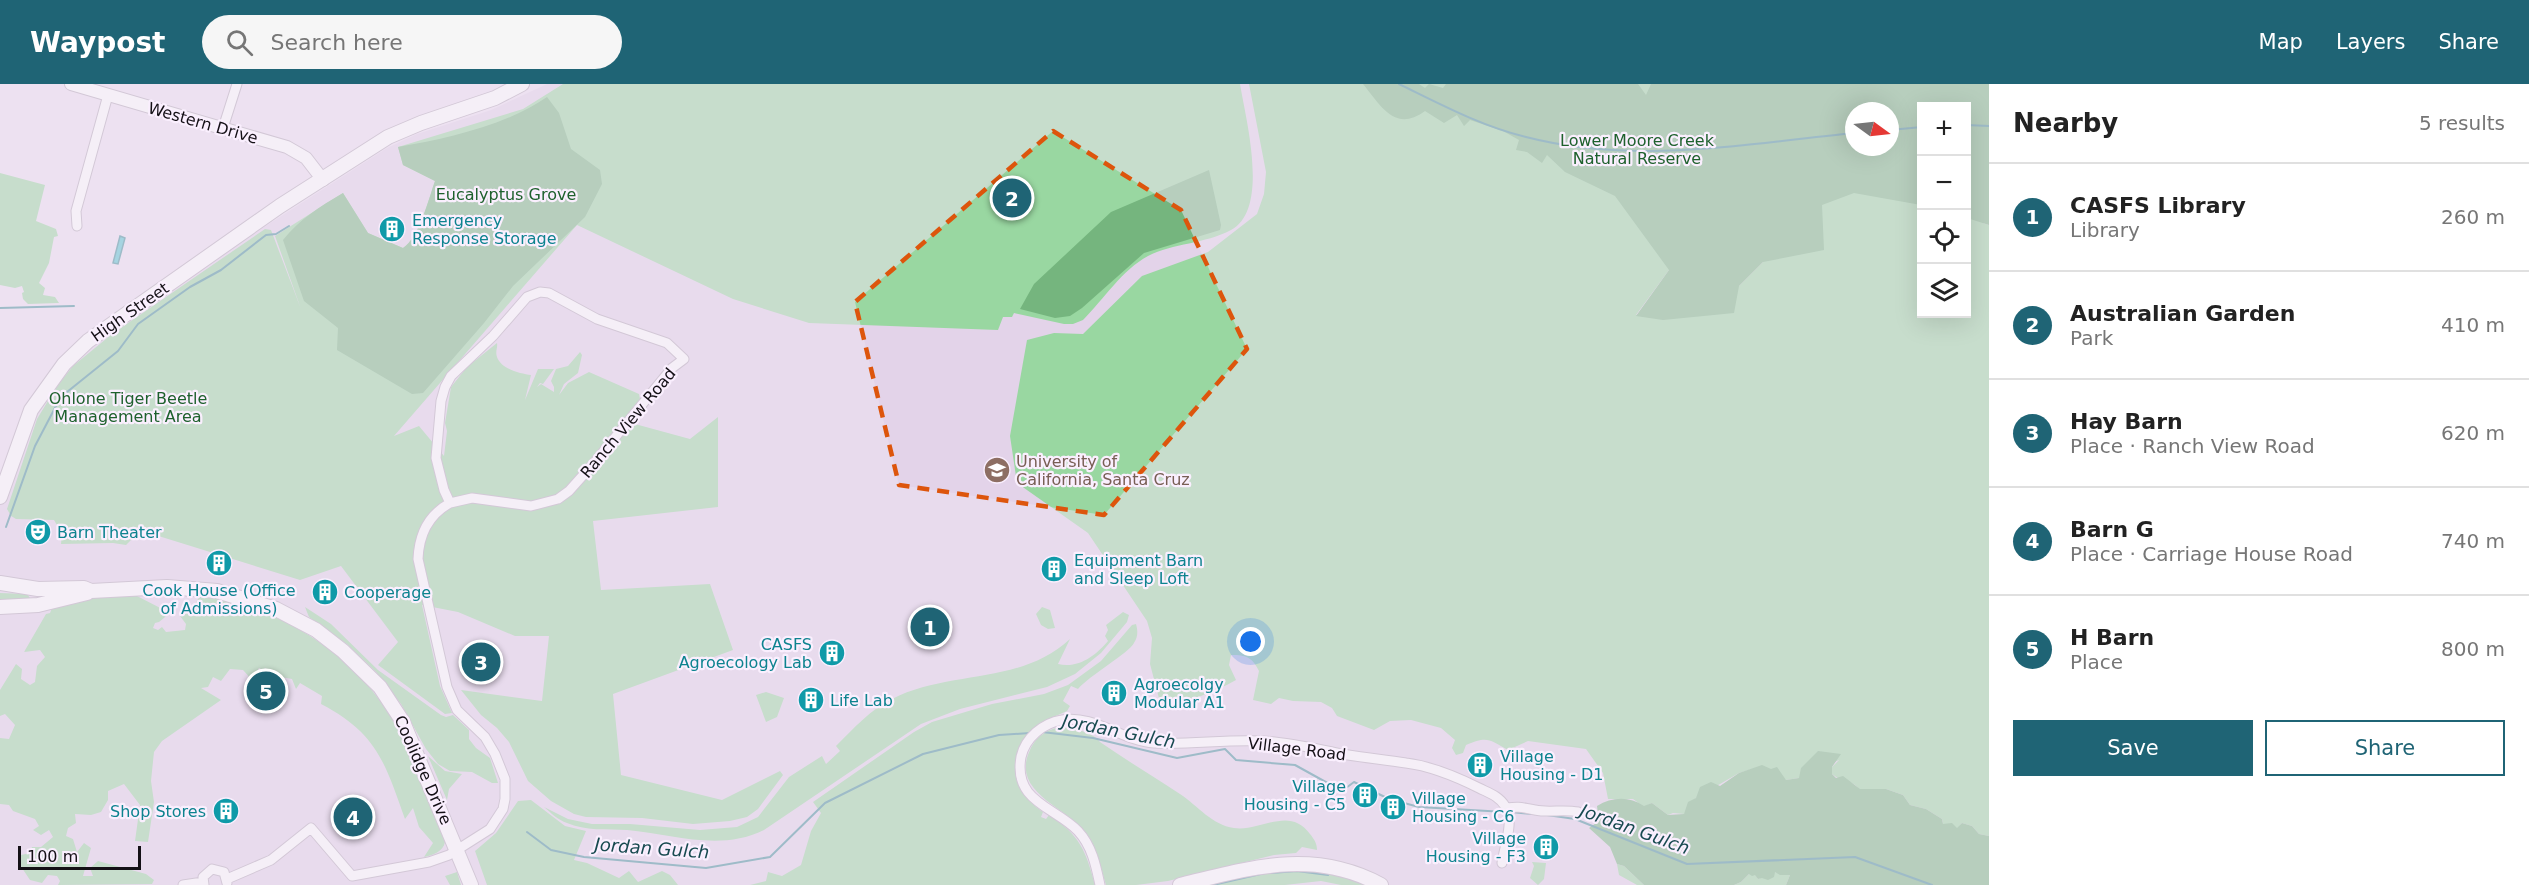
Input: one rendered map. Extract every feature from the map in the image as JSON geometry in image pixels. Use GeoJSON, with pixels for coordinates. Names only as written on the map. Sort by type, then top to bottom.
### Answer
{"type":"FeatureCollection","features":[{"type":"Feature","properties":{"kind":"main road","name":"High Street"},"geometry":{"type":"LineString","coordinates":[[0,497],[31,410],[64,364],[88,341],[280,206],[388,138],[421,123],[495,98],[515,86]]}},
{"type":"Feature","properties":{"kind":"main road","name":"Coolidge Drive"},"geometry":{"type":"LineString","coordinates":[[0,584],[38,589],[84,588],[92,591]]}},
{"type":"Feature","properties":{"kind":"main road","name":"Coolidge Drive"},"geometry":{"type":"LineString","coordinates":[[0,607],[38,605],[84,595],[92,591],[167,587],[217,591],[260,602],[316,630],[365,671],[380,687],[403,722],[471,885]]}},
{"type":"Feature","properties":{"kind":"main road"},"geometry":{"type":"LineString","coordinates":[[1180,885],[1251,868],[1284,863],[1329,866],[1360,875],[1381,885]]}},
{"type":"Feature","properties":{"kind":"street","name":"Western Drive"},"geometry":{"type":"LineString","coordinates":[[71,84],[295,150],[312,163],[323,180]]}},
{"type":"Feature","properties":{"kind":"street"},"geometry":{"type":"LineString","coordinates":[[223,128],[237,84]]}},
{"type":"Feature","properties":{"kind":"street"},"geometry":{"type":"LineString","coordinates":[[77,226],[76,211],[108,95]]}},
{"type":"Feature","properties":{"kind":"street","name":"Ranch View Road"},"geometry":{"type":"LineString","coordinates":[[540,292],[549,293],[597,319],[667,343],[684,359],[672,368],[577,482],[558,499],[531,506],[472,498],[450,503],[444,490],[436,458],[441,401],[445,387],[451,376],[493,336],[527,297],[540,292]]}},
{"type":"Feature","properties":{"kind":"street"},"geometry":{"type":"LineString","coordinates":[[183,885],[203,884],[206,873],[212,868],[220,869],[227,882],[265,864],[311,828],[352,876],[429,862],[457,850],[490,829],[503,808],[506,789],[500,765],[489,745],[458,711],[447,687],[418,559],[418,546],[425,527],[450,503]]}},
{"type":"Feature","properties":{"kind":"street","name":"Village Road"},"geometry":{"type":"LineString","coordinates":[[1100,885],[1094,858],[1078,831],[1037,803],[1029,793],[1022,776],[1021,758],[1032,736],[1041,728],[1060,720],[1082,720],[1149,742],[1172,744],[1263,741],[1369,759],[1409,763],[1460,778],[1498,798],[1507,808]]}},
{"type":"Feature","properties":{"kind":"street"},"geometry":{"type":"LineString","coordinates":[[1502,863],[1509,834],[1507,808],[1524,806],[1535,810],[1578,812]]}},
{"type":"Feature","properties":{"kind":"highlighted area"},"geometry":{"type":"Polygon","coordinates":[[[1053,131],[1181,210],[1247,349],[1104,515],[899,485],[855,302],[1053,131]]]}},
{"type":"Feature","properties":{"kind":"shaded area","name":"University of California, Santa Cruz"},"geometry":{"type":"Polygon","coordinates":[[[547,84],[1989,84],[1989,885],[0,885],[0,487],[20,431],[75,357],[208,263],[387,148],[417,134],[491,110],[547,84]]]}},
{"type":"Feature","properties":{"kind":"green space","name":"Ohlone Tiger Beetle Management Area"},"geometry":{"type":"Polygon","coordinates":[[[563,84],[1240,84],[1250,140],[1253,184],[1250,203],[1243,219],[1231,230],[1221,235],[1168,248],[1148,256],[1130,269],[1083,320],[1073,324],[1064,324],[1014,313],[1012,317],[1003,317],[998,330],[809,323],[733,299],[577,225],[394,436],[419,426],[444,456],[447,431],[445,423],[451,387],[467,367],[497,343],[496,355],[503,365],[517,372],[531,375],[525,400],[538,369],[554,369],[543,384],[540,383],[537,387],[541,384],[554,392],[551,381],[556,369],[568,366],[580,352],[582,355],[578,373],[564,384],[559,395],[568,383],[589,372],[639,394],[640,399],[624,421],[690,439],[718,417],[718,507],[593,521],[601,590],[710,584],[733,650],[613,694],[621,775],[722,800],[780,771],[783,775],[758,809],[747,817],[693,824],[642,818],[586,817],[574,814],[551,801],[528,781],[509,742],[481,715],[461,690],[542,701],[549,636],[515,636],[458,612],[422,605],[440,686],[452,713],[445,714],[378,665],[398,642],[341,566],[300,580],[152,534],[131,540],[126,545],[61,544],[62,534],[54,520],[16,519],[7,509],[37,419],[57,386],[73,366],[112,334],[265,229],[271,230],[301,309],[275,236],[343,193],[368,233],[403,248],[419,227],[435,181],[403,165],[398,147],[523,109],[563,84]]]}},
{"type":"Feature","properties":{"kind":"green space"},"geometry":{"type":"Polygon","coordinates":[[[1249,84],[1669,84],[1845,110],[1845,156],[1899,156],[1899,139],[1917,122],[1917,318],[1971,318],[1970,102],[1980,90],[1983,223],[1989,225],[1989,836],[1979,834],[1972,826],[1962,823],[1957,829],[1943,824],[1942,819],[1926,809],[1910,805],[1903,795],[1886,789],[1859,789],[1852,783],[1832,774],[1832,767],[1839,760],[1799,778],[1786,780],[1762,766],[1739,773],[1696,798],[1684,814],[1668,815],[1652,803],[1644,807],[1633,799],[1608,799],[1603,773],[1586,749],[1528,741],[1508,750],[1492,741],[1479,740],[1466,745],[1463,753],[1456,755],[1452,748],[1455,740],[1441,728],[1411,720],[1390,721],[1374,730],[1337,716],[1332,708],[1321,702],[1279,698],[1271,704],[1253,700],[1259,671],[1251,660],[1241,656],[1231,655],[1229,665],[1236,680],[1200,696],[1161,706],[1150,664],[1152,638],[1147,621],[1088,533],[1017,483],[1010,436],[1027,340],[1054,333],[1083,334],[1142,276],[1208,252],[1257,214],[1264,194],[1266,172],[1249,84]],[[1763,262],[1669,270],[1636,315],[1739,286],[1763,262]]]}},
{"type":"Feature","properties":{"kind":"green space","name":"Lower Moore Creek Natural Reserve"},"geometry":{"type":"Polygon","coordinates":[[[1363,84],[1419,84],[1425,88],[1429,84],[1443,88],[1446,84],[1638,84],[1646,95],[1651,84],[1989,84],[1989,225],[1971,219],[1971,102],[1917,102],[1917,204],[1854,193],[1822,205],[1824,250],[1763,262],[1739,286],[1734,313],[1663,320],[1636,316],[1669,270],[1615,196],[1565,172],[1547,155],[1542,163],[1527,152],[1516,150],[1519,140],[1503,131],[1470,120],[1464,126],[1457,115],[1444,123],[1425,111],[1414,117],[1397,118],[1383,108],[1363,84]]]}},
{"type":"Feature","properties":{"kind":"green space","name":"Eucalyptus Grove"},"geometry":{"type":"Polygon","coordinates":[[[547,97],[559,113],[571,149],[600,170],[602,184],[585,217],[513,286],[423,393],[412,394],[337,350],[338,328],[304,301],[283,240],[310,214],[343,193],[368,233],[403,248],[419,227],[435,181],[403,165],[398,147],[475,130],[514,116],[547,97]]]}},
{"type":"Feature","properties":{"kind":"green space"},"geometry":{"type":"Polygon","coordinates":[[[1209,170],[1221,225],[1220,230],[1144,253],[1070,316],[1055,318],[1020,309],[1034,284],[1111,212],[1209,170]]]}},
{"type":"Feature","properties":{"kind":"green space"},"geometry":{"type":"Polygon","coordinates":[[[0,173],[45,185],[36,221],[56,229],[58,236],[54,237],[49,263],[39,283],[45,288],[43,295],[55,297],[59,303],[28,304],[23,299],[22,286],[15,288],[0,285],[0,173]]]}},
{"type":"Feature","properties":{"kind":"green space"},"geometry":{"type":"Polygon","coordinates":[[[0,593],[27,594],[30,600],[0,602],[0,593]]]}},
{"type":"Feature","properties":{"kind":"green space"},"geometry":{"type":"Polygon","coordinates":[[[137,596],[170,613],[155,623],[153,628],[158,630],[162,627],[166,632],[185,630],[186,624],[180,616],[190,612],[200,596],[231,602],[289,624],[316,640],[341,659],[363,680],[383,705],[407,745],[445,842],[440,851],[424,857],[433,843],[419,827],[413,808],[405,819],[391,781],[376,751],[355,726],[321,704],[322,696],[300,683],[296,689],[292,679],[276,676],[265,668],[263,670],[259,668],[252,680],[243,670],[230,669],[221,681],[213,677],[208,687],[201,688],[221,700],[162,741],[154,752],[151,781],[154,802],[148,842],[135,841],[140,805],[124,784],[108,791],[108,800],[101,812],[91,815],[75,814],[76,823],[68,828],[66,836],[73,839],[77,852],[84,843],[91,848],[83,876],[93,876],[90,868],[98,861],[146,874],[154,880],[152,884],[58,885],[60,881],[57,876],[48,875],[42,883],[30,880],[20,865],[21,855],[30,853],[32,847],[41,847],[53,837],[49,830],[41,835],[33,830],[39,826],[35,819],[13,811],[9,805],[0,804],[0,738],[9,739],[15,725],[5,714],[0,716],[0,690],[16,664],[22,669],[21,679],[30,685],[35,682],[37,666],[45,657],[40,650],[24,652],[46,614],[50,613],[52,608],[94,598],[137,596]]]}},
{"type":"Feature","properties":{"kind":"green space"},"geometry":{"type":"Polygon","coordinates":[[[305,607],[331,624],[378,670],[441,715],[446,717],[453,715],[469,730],[469,739],[476,748],[490,758],[498,783],[492,783],[472,772],[450,771],[438,764],[426,749],[401,704],[376,672],[348,645],[309,617],[305,607]]]}},
{"type":"Feature","properties":{"kind":"green space"},"geometry":{"type":"Polygon","coordinates":[[[1042,607],[1050,610],[1055,628],[1048,629],[1041,625],[1036,614],[1042,607]]]}},
{"type":"Feature","properties":{"kind":"green space"},"geometry":{"type":"Polygon","coordinates":[[[1123,612],[1129,615],[1127,622],[1101,653],[1075,674],[1047,687],[960,709],[921,724],[764,830],[747,836],[713,841],[574,826],[564,822],[544,807],[568,819],[592,824],[630,824],[700,830],[737,827],[758,817],[789,777],[822,756],[826,764],[840,751],[836,746],[862,720],[884,703],[914,690],[1007,671],[1030,664],[1051,654],[1070,639],[1058,664],[1080,663],[1092,656],[1108,641],[1105,636],[1108,630],[1106,625],[1123,612]]]}},
{"type":"Feature","properties":{"kind":"green space"},"geometry":{"type":"Polygon","coordinates":[[[1136,624],[1137,636],[1131,647],[1078,689],[1071,686],[1063,701],[1070,706],[1067,711],[1040,723],[1025,738],[1021,770],[1022,788],[1033,804],[1043,812],[1041,817],[1046,819],[1049,815],[1075,837],[1085,853],[1095,885],[750,885],[766,881],[768,872],[782,876],[801,865],[811,831],[821,813],[813,802],[914,732],[932,722],[992,704],[1044,694],[1068,685],[1101,661],[1132,625],[1136,624]]]}},
{"type":"Feature","properties":{"kind":"green space"},"geometry":{"type":"Polygon","coordinates":[[[766,692],[784,698],[777,717],[766,722],[756,695],[766,692]]]}},
{"type":"Feature","properties":{"kind":"green space"},"geometry":{"type":"Polygon","coordinates":[[[1067,725],[1075,726],[1094,736],[1219,823],[1234,828],[1244,828],[1284,820],[1293,821],[1310,834],[1317,850],[1302,847],[1296,853],[1274,855],[1168,881],[1136,885],[1106,885],[1097,854],[1089,837],[1069,817],[1045,799],[1028,778],[1026,765],[1033,744],[1045,733],[1067,725]]]}},
{"type":"Feature","properties":{"kind":"green space"},"geometry":{"type":"Polygon","coordinates":[[[1818,751],[1841,754],[1832,767],[1832,774],[1836,778],[1843,776],[1860,789],[1886,789],[1903,795],[1910,805],[1926,809],[1942,819],[1943,824],[1952,823],[1957,828],[1962,823],[1972,826],[1979,834],[1989,836],[1989,885],[1786,885],[1790,875],[1780,875],[1775,872],[1774,877],[1768,880],[1758,879],[1755,875],[1749,874],[1734,885],[1644,885],[1624,866],[1617,864],[1610,847],[1589,828],[1599,821],[1597,806],[1609,801],[1626,799],[1644,806],[1652,803],[1668,815],[1684,814],[1688,802],[1696,798],[1700,787],[1711,782],[1720,786],[1739,773],[1762,765],[1771,769],[1777,767],[1786,780],[1799,778],[1801,768],[1818,751]]]}},
{"type":"Feature","properties":{"kind":"green space"},"geometry":{"type":"Polygon","coordinates":[[[428,756],[445,771],[462,774],[449,789],[447,800],[428,756]]]}},
{"type":"Feature","properties":{"kind":"green space"},"geometry":{"type":"Polygon","coordinates":[[[531,800],[565,826],[586,831],[574,860],[587,863],[619,878],[629,871],[638,882],[662,871],[670,875],[678,885],[487,885],[475,851],[496,833],[518,801],[531,800]]]}},
{"type":"Feature","properties":{"kind":"green space"},"geometry":{"type":"Polygon","coordinates":[[[1532,862],[1546,863],[1544,879],[1538,885],[1530,878],[1534,866],[1532,862]]]}},
{"type":"Feature","properties":{"kind":"green space"},"geometry":{"type":"Polygon","coordinates":[[[1617,864],[1624,866],[1644,885],[1637,885],[1619,875],[1617,864]]]}},
{"type":"Feature","properties":{"kind":"green space"},"geometry":{"type":"Polygon","coordinates":[[[1294,869],[1343,876],[1367,885],[1341,885],[1321,881],[1285,885],[1206,885],[1250,874],[1294,869]]]}},
{"type":"Feature","properties":{"kind":"green space"},"geometry":{"type":"Polygon","coordinates":[[[457,872],[461,885],[450,885],[445,876],[457,872]]]}},
{"type":"Feature","properties":{"kind":"green space"},"geometry":{"type":"Polygon","coordinates":[[[1775,872],[1790,875],[1786,885],[1734,885],[1749,874],[1755,874],[1758,879],[1775,872]]]}},
{"type":"Feature","properties":{"kind":"water"},"geometry":{"type":"Polygon","coordinates":[[[120,236],[125,238],[118,264],[113,263],[120,236]]]}},
{"type":"Feature","properties":{"kind":"waterway"},"geometry":{"type":"LineString","coordinates":[[1399,84],[1493,127],[1526,137],[1607,150],[1690,150],[1845,134]]}},
{"type":"Feature","properties":{"kind":"waterway"},"geometry":{"type":"LineString","coordinates":[[1971,125],[1989,126]]}},
{"type":"Feature","properties":{"kind":"waterway"},"geometry":{"type":"LineString","coordinates":[[1899,129],[1917,127]]}},
{"type":"Feature","properties":{"kind":"waterway"},"geometry":{"type":"LineString","coordinates":[[6,527],[35,446],[57,404],[67,392],[118,351],[138,324],[190,287],[221,270],[266,235],[276,234],[289,226]]}},
{"type":"Feature","properties":{"kind":"waterway"},"geometry":{"type":"LineString","coordinates":[[0,308],[74,306]]}},
{"type":"Feature","properties":{"kind":"waterway","name":"Jordan Gulch"},"geometry":{"type":"LineString","coordinates":[[1042,732],[1093,738],[1177,758],[1225,749],[1236,760],[1295,765],[1342,791],[1354,782],[1389,799],[1419,807],[1505,812]]}},
{"type":"Feature","properties":{"kind":"waterway","name":"Jordan Gulch"},"geometry":{"type":"LineString","coordinates":[[527,832],[551,850],[584,857],[706,868],[770,857],[825,803],[923,754],[999,735],[1030,733]]}},
{"type":"Feature","properties":{"kind":"waterway","name":"Jordan Gulch"},"geometry":{"type":"LineString","coordinates":[[1511,812],[1532,814]]}},
{"type":"Feature","properties":{"kind":"waterway","name":"Jordan Gulch"},"geometry":{"type":"LineString","coordinates":[[1547,815],[1575,819],[1687,864],[1855,857],[1932,885]]}},
{"type":"Feature","properties":{"kind":"waterway"},"geometry":{"type":"LineString","coordinates":[[1271,873],[1297,871],[1328,875]]}},
{"type":"Feature","properties":{"kind":"waterway"},"geometry":{"type":"LineString","coordinates":[[1213,885],[1265,873]]}},
{"type":"Feature","properties":{"kind":"place","name":"Australian Garden"},"geometry":{"type":"Point","coordinates":[1012,198]}},
{"type":"Feature","properties":{"kind":"place","name":"Emergency Response Storage"},"geometry":{"type":"Point","coordinates":[392,229]}},
{"type":"Feature","properties":{"kind":"place","name":"University of California, Santa Cruz"},"geometry":{"type":"Point","coordinates":[997,470]}},
{"type":"Feature","properties":{"kind":"place","name":"Barn Theater"},"geometry":{"type":"Point","coordinates":[38,532]}},
{"type":"Feature","properties":{"kind":"place","name":"Cook House (Office of Admissions)"},"geometry":{"type":"Point","coordinates":[219,563]}},
{"type":"Feature","properties":{"kind":"place","name":"Equipment Barn and Sleep Loft"},"geometry":{"type":"Point","coordinates":[1054,569]}},
{"type":"Feature","properties":{"kind":"place","name":"Cooperage"},"geometry":{"type":"Point","coordinates":[325,592]}},
{"type":"Feature","properties":{"kind":"place","name":"CASFS Library"},"geometry":{"type":"Point","coordinates":[930,627]}},
{"type":"Feature","properties":{"kind":"place","name":"CASFS Agroecology Lab"},"geometry":{"type":"Point","coordinates":[832,653]}},
{"type":"Feature","properties":{"kind":"place","name":"Hay Barn"},"geometry":{"type":"Point","coordinates":[481,662]}},
{"type":"Feature","properties":{"kind":"place","name":"H Barn"},"geometry":{"type":"Point","coordinates":[266,691]}},
{"type":"Feature","properties":{"kind":"place","name":"Agroecolgy Modular A1"},"geometry":{"type":"Point","coordinates":[1114,693]}},
{"type":"Feature","properties":{"kind":"place","name":"Life Lab"},"geometry":{"type":"Point","coordinates":[811,700]}},
{"type":"Feature","properties":{"kind":"place","name":"Village Housing - D1"},"geometry":{"type":"Point","coordinates":[1480,765]}},
{"type":"Feature","properties":{"kind":"place","name":"Village Housing - C5"},"geometry":{"type":"Point","coordinates":[1365,795]}},
{"type":"Feature","properties":{"kind":"place","name":"Village Housing - C6"},"geometry":{"type":"Point","coordinates":[1393,807]}},
{"type":"Feature","properties":{"kind":"place","name":"Shop Stores"},"geometry":{"type":"Point","coordinates":[226,811]}},
{"type":"Feature","properties":{"kind":"place","name":"Barn G"},"geometry":{"type":"Point","coordinates":[353,817]}},
{"type":"Feature","properties":{"kind":"place","name":"Village Housing - F3"},"geometry":{"type":"Point","coordinates":[1546,847]}}]}
